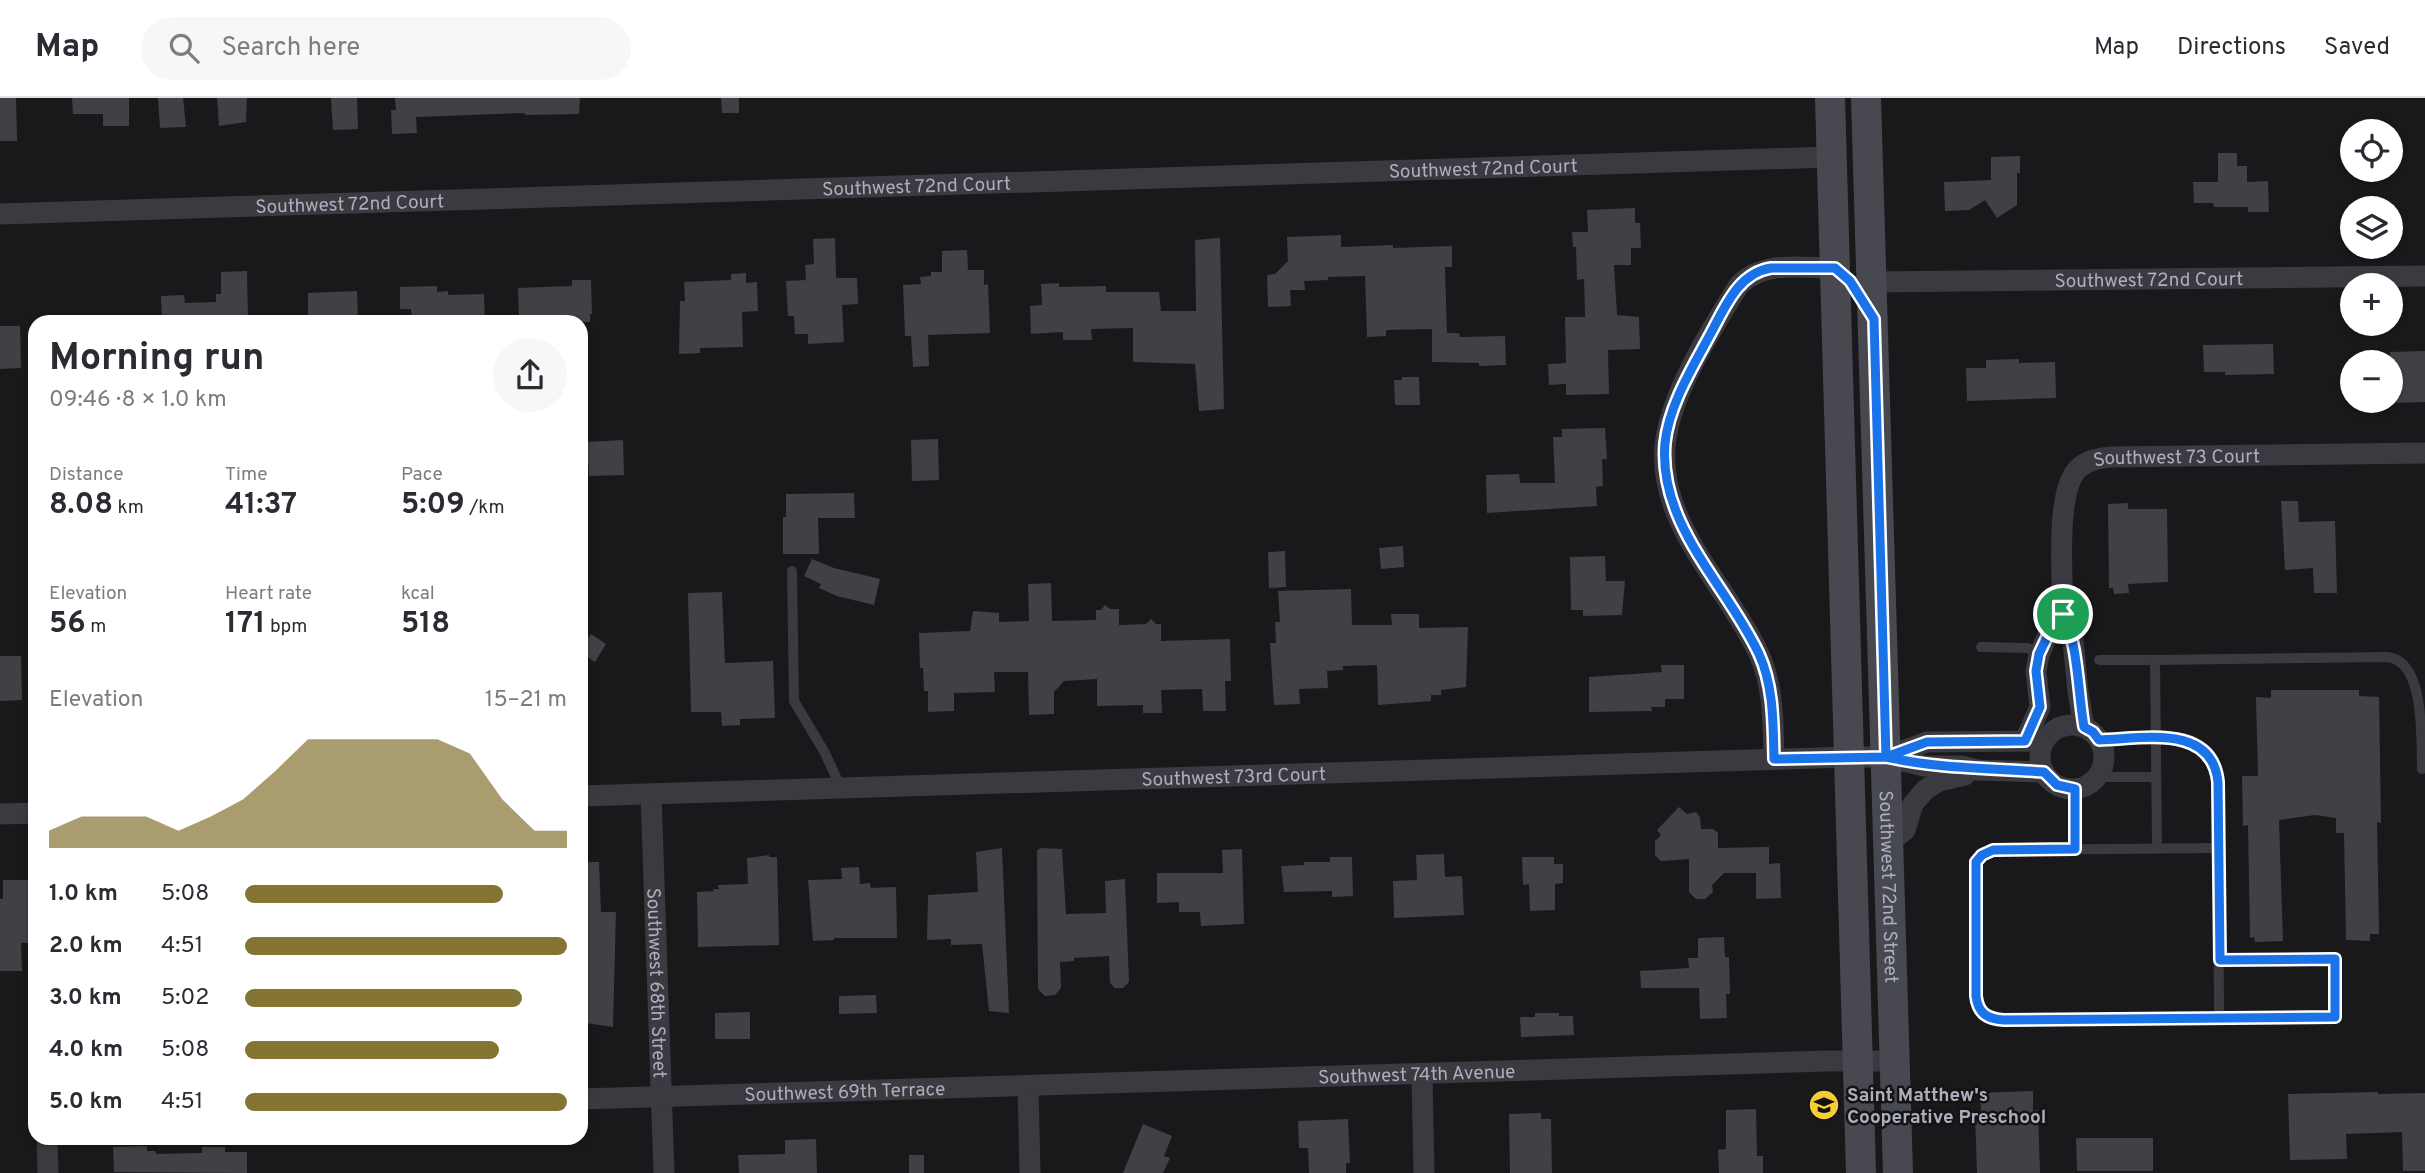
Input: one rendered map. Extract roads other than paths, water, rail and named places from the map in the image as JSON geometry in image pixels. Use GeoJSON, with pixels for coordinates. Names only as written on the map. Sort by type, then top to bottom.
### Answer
{"type":"FeatureCollection","features":[{"type":"Feature","properties":{"kind":"main road","name":"Southwest 72nd Street"},"geometry":{"type":"LineString","coordinates":[[1830,98],[1861,1173]]}},
{"type":"Feature","properties":{"kind":"main road","name":"Southwest 72nd Street"},"geometry":{"type":"LineString","coordinates":[[1866,98],[1898,1173]]}},
{"type":"Feature","properties":{"kind":"main road"},"geometry":{"type":"LineString","coordinates":[[1835,268],[1850,281],[1874,319]]}},
{"type":"Feature","properties":{"kind":"street","name":"Southwest 72nd Court"},"geometry":{"type":"LineString","coordinates":[[0,214],[1832,158]]}},
{"type":"Feature","properties":{"kind":"street"},"geometry":{"type":"LineString","coordinates":[[1774,759],[1772,706],[1764,667],[1754,643],[1700,557],[1671,498],[1665,469],[1665,442],[1673,410],[1693,366],[1721,313],[1746,278],[1771,268],[1835,268]]}},
{"type":"Feature","properties":{"kind":"street","name":"Southwest 72nd Court"},"geometry":{"type":"LineString","coordinates":[[1873,282],[2425,276]]}},
{"type":"Feature","properties":{"kind":"street","name":"Southwest 73 Court"},"geometry":{"type":"LineString","coordinates":[[2092,734],[2072,631],[2063,614],[2064,501],[2069,480],[2080,467],[2110,457],[2425,453]]}},
{"type":"Feature","properties":{"kind":"street"},"geometry":{"type":"LineString","coordinates":[[1886,757],[1927,742],[2034,741],[2061,726],[2077,725],[2092,734],[2104,759],[2102,768],[2091,783],[2075,789],[2057,785],[2044,772],[2034,741],[2040,707],[2036,671],[2040,652],[2063,614]]}},
{"type":"Feature","properties":{"kind":"street"},"geometry":{"type":"LineString","coordinates":[[2040,652],[2074,651]]}},
{"type":"Feature","properties":{"kind":"street"},"geometry":{"type":"LineString","coordinates":[[1886,757],[1924,766],[2044,772]]}},
{"type":"Feature","properties":{"kind":"street","name":"Southwest 73rd Court"},"geometry":{"type":"LineString","coordinates":[[588,796],[1886,757]]}},
{"type":"Feature","properties":{"kind":"street"},"geometry":{"type":"LineString","coordinates":[[1888,844],[1905,830],[1913,804],[1925,790],[1939,780],[1977,770]]}},
{"type":"Feature","properties":{"kind":"street","name":"Southwest 68th Street"},"geometry":{"type":"LineString","coordinates":[[651,794],[664,1173]]}},
{"type":"Feature","properties":{"kind":"street"},"geometry":{"type":"LineString","coordinates":[[0,814],[28,813]]}},
{"type":"Feature","properties":{"kind":"street","name":"Southwest 74th Avenue"},"geometry":{"type":"LineString","coordinates":[[1028,1086],[1894,1061]]}},
{"type":"Feature","properties":{"kind":"street"},"geometry":{"type":"LineString","coordinates":[[1422,1075],[1424,1173]]}},
{"type":"Feature","properties":{"kind":"street"},"geometry":{"type":"LineString","coordinates":[[1028,1086],[1030,1173]]}},
{"type":"Feature","properties":{"kind":"street","name":"Southwest 69th Terrace"},"geometry":{"type":"LineString","coordinates":[[661,1097],[1028,1086]]}},
{"type":"Feature","properties":{"kind":"street"},"geometry":{"type":"LineString","coordinates":[[588,1099],[661,1097]]}},
{"type":"Feature","properties":{"kind":"street"},"geometry":{"type":"LineString","coordinates":[[47,1145],[48,1173]]}},
{"type":"Feature","properties":{"kind":"lane"},"geometry":{"type":"LineString","coordinates":[[792,571],[794,701],[825,753],[841,788]]}},
{"type":"Feature","properties":{"kind":"lane"},"geometry":{"type":"LineString","coordinates":[[1981,647],[2014,647],[2040,652]]}},
{"type":"Feature","properties":{"kind":"lane"},"geometry":{"type":"LineString","coordinates":[[2099,660],[2388,657],[2400,660],[2412,668],[2420,683],[2422,769]]}},
{"type":"Feature","properties":{"kind":"lane"},"geometry":{"type":"LineString","coordinates":[[2155,660],[2157,848]]}},
{"type":"Feature","properties":{"kind":"lane"},"geometry":{"type":"LineString","coordinates":[[2092,734],[2193,742],[2208,753],[2213,761],[2218,782],[2219,1017]]}},
{"type":"Feature","properties":{"kind":"lane"},"geometry":{"type":"LineString","coordinates":[[2096,777],[2155,777]]}},
{"type":"Feature","properties":{"kind":"lane"},"geometry":{"type":"LineString","coordinates":[[2075,789],[2075,849]]}},
{"type":"Feature","properties":{"kind":"lane"},"geometry":{"type":"LineString","coordinates":[[2218,848],[1993,850],[1982,855],[1976,862],[1976,996],[1981,1011],[1988,1018],[2004,1020],[2335,1017],[2335,959],[2220,960]]}},
{"type":"Feature","properties":{"kind":"place","name":"Saint Matthew's Cooperative Preschool"},"geometry":{"type":"Point","coordinates":[1824,1105]}}]}
